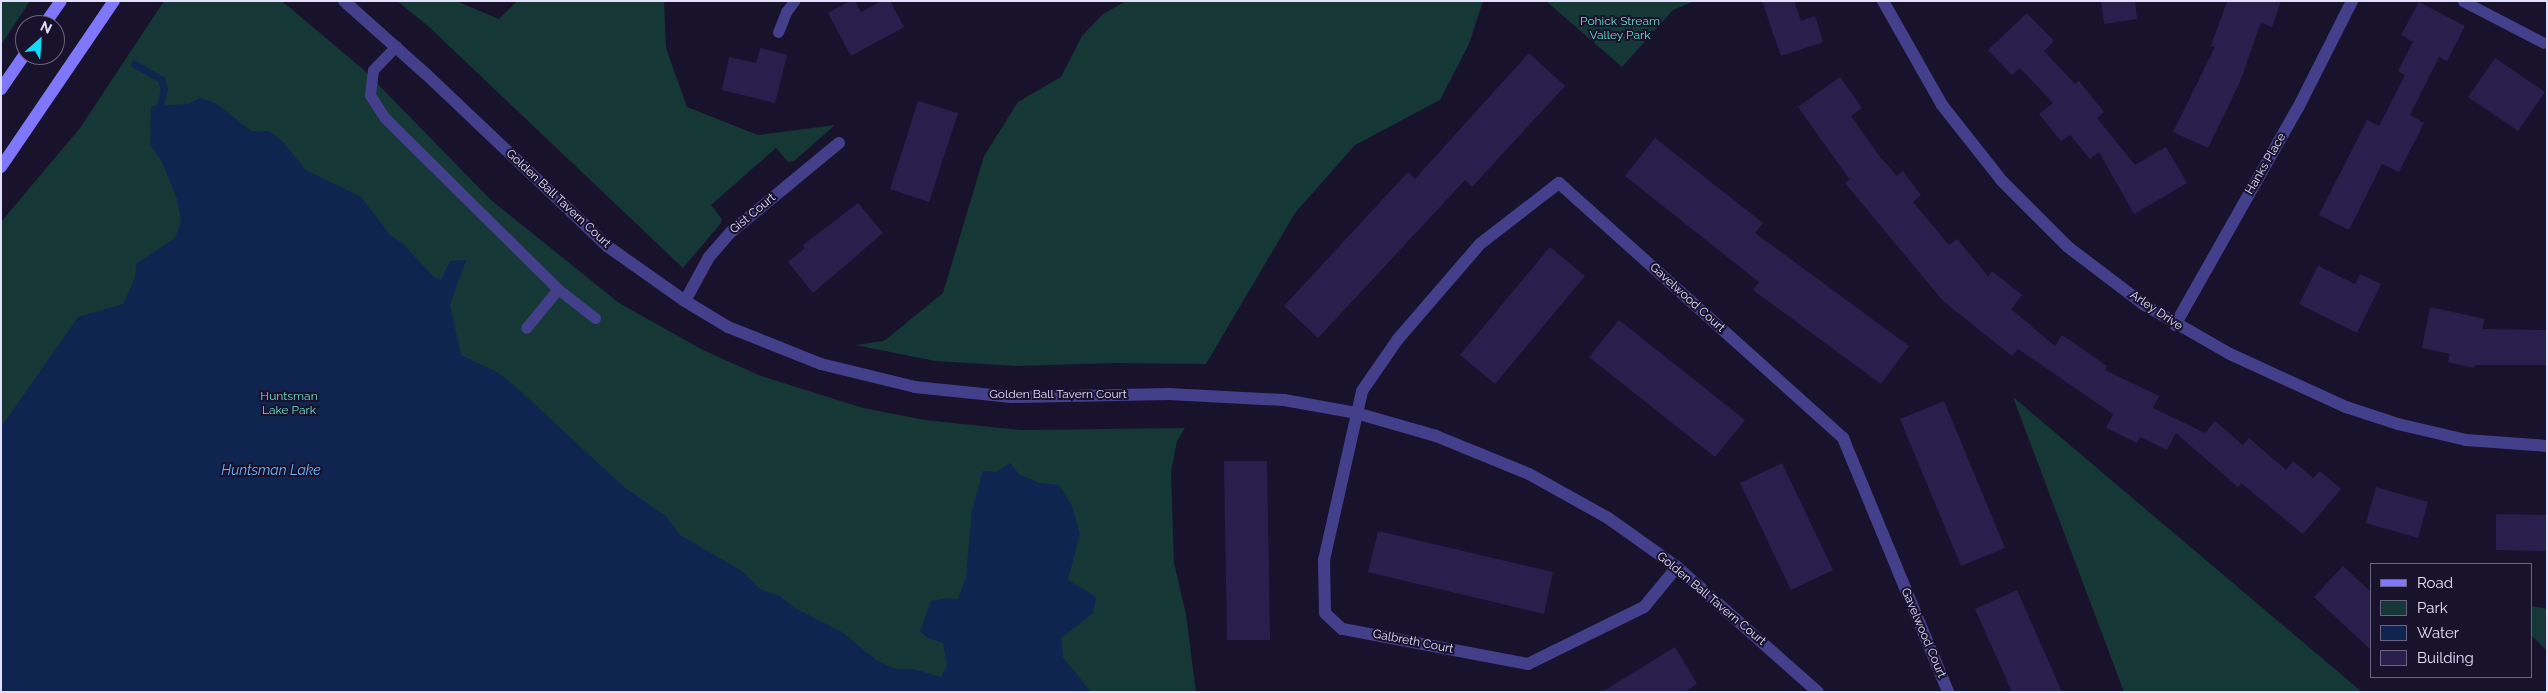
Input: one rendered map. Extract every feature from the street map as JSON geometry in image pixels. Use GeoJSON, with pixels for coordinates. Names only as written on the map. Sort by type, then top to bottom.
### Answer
{"type":"FeatureCollection","features":[{"type":"Feature","properties":{"kind":"street"},"geometry":{"type":"LineString","coordinates":[[51,15],[61,1]]}},
{"type":"Feature","properties":{"kind":"street"},"geometry":{"type":"LineString","coordinates":[[1,167],[114,1]]}},
{"type":"Feature","properties":{"kind":"street","name":"Golden Ball Tavern Court"},"geometry":{"type":"LineString","coordinates":[[344,1],[396,46],[607,246],[685,302],[728,327],[770,346],[870,378],[915,387],[1011,397],[1214,394],[1284,400],[1356,413],[1436,436],[1529,474],[1608,518],[1676,567],[1818,692]]}},
{"type":"Feature","properties":{"kind":"street","name":"Arley Drive"},"geometry":{"type":"LineString","coordinates":[[1883,1],[1942,105],[2002,181],[2068,247],[2175,325],[2337,403],[2398,424],[2466,440],[2547,446]]}},
{"type":"Feature","properties":{"kind":"street","name":"Hanks Place"},"geometry":{"type":"LineString","coordinates":[[2175,325],[2298,108],[2352,1]]}},
{"type":"Feature","properties":{"kind":"street"},"geometry":{"type":"LineString","coordinates":[[1,89],[17,65]]}},
{"type":"Feature","properties":{"kind":"street","name":"Gist Court"},"geometry":{"type":"LineString","coordinates":[[685,302],[710,257],[731,232],[839,143]]}},
{"type":"Feature","properties":{"kind":"street","name":"Gavelwood Court"},"geometry":{"type":"LineString","coordinates":[[1356,413],[1362,391],[1398,338],[1480,244],[1559,182],[1843,438],[1948,692]]}},
{"type":"Feature","properties":{"kind":"street","name":"Galbreth Court"},"geometry":{"type":"LineString","coordinates":[[1356,413],[1324,560],[1325,613],[1342,629],[1528,664],[1644,608],[1676,567]]}},
{"type":"Feature","properties":{"kind":"lane"},"geometry":{"type":"LineString","coordinates":[[778,32],[786,12],[794,1]]}},
{"type":"Feature","properties":{"kind":"lane"},"geometry":{"type":"LineString","coordinates":[[2463,1],[2544,43]]}},
{"type":"Feature","properties":{"kind":"lane"},"geometry":{"type":"LineString","coordinates":[[396,46],[373,70],[370,95],[385,118],[558,289],[595,318]]}},
{"type":"Feature","properties":{"kind":"lane"},"geometry":{"type":"LineString","coordinates":[[526,328],[558,289]]}},
{"type":"Feature","properties":{"kind":"green space"},"geometry":{"type":"Polygon","coordinates":[[[1,1],[30,1],[21,15],[15,15],[15,24],[1,45],[1,1]]]}},
{"type":"Feature","properties":{"kind":"green space","name":"Huntsman Lake"},"geometry":{"type":"Polygon","coordinates":[[[164,1],[282,1],[365,71],[491,200],[619,303],[703,350],[761,376],[863,408],[925,420],[1020,430],[1185,428],[1177,441],[1171,472],[1174,563],[1186,614],[1196,692],[1,692],[1,222],[80,128],[164,1]]]}},
{"type":"Feature","properties":{"kind":"green space"},"geometry":{"type":"Polygon","coordinates":[[[397,1],[456,1],[499,19],[517,1],[664,1],[666,48],[687,107],[758,135],[835,125],[794,161],[788,162],[776,148],[711,205],[722,219],[721,223],[683,268],[428,26],[397,1]]]}},
{"type":"Feature","properties":{"kind":"green space"},"geometry":{"type":"Polygon","coordinates":[[[1126,1],[1483,1],[1469,44],[1440,100],[1355,145],[1295,213],[1206,364],[1114,363],[1018,366],[935,361],[855,345],[884,341],[943,293],[984,156],[1018,102],[1061,77],[1082,36],[1103,14],[1126,1]]]}},
{"type":"Feature","properties":{"kind":"green space","name":"Pohick Stream Valley Park"},"geometry":{"type":"Polygon","coordinates":[[[1546,1],[1695,1],[1673,10],[1622,67],[1546,1]]]}},
{"type":"Feature","properties":{"kind":"green space"},"geometry":{"type":"Polygon","coordinates":[[[2013,397],[2362,692],[2124,692],[2013,397]]]}},
{"type":"Feature","properties":{"kind":"green space"},"geometry":{"type":"Polygon","coordinates":[[[2533,606],[2547,609],[2547,651],[2533,637],[2533,606]]]}},
{"type":"Feature","properties":{"kind":"water","name":"Huntsman Lake"},"geometry":{"type":"Polygon","coordinates":[[[200,98],[217,104],[251,131],[269,131],[282,141],[306,170],[361,197],[390,235],[403,244],[434,277],[441,280],[450,261],[466,260],[450,305],[461,355],[497,372],[516,387],[624,487],[666,516],[680,535],[742,571],[760,589],[780,596],[795,608],[842,632],[876,660],[895,669],[913,669],[941,677],[947,665],[943,643],[928,638],[920,631],[931,601],[948,598],[958,599],[966,577],[972,510],[983,471],[997,472],[1010,463],[1019,474],[1039,483],[1059,485],[1072,506],[1080,533],[1068,580],[1096,597],[1093,613],[1061,638],[1063,657],[1091,692],[1,692],[1,427],[78,317],[123,304],[135,278],[136,264],[175,238],[181,221],[177,199],[162,162],[150,144],[151,106],[188,104],[200,98]]]}},
{"type":"Feature","properties":{"kind":"building"},"geometry":{"type":"Polygon","coordinates":[[[850,1],[855,1],[861,12],[881,1],[890,1],[904,27],[851,56],[828,13],[850,1]]]}},
{"type":"Feature","properties":{"kind":"building"},"geometry":{"type":"Polygon","coordinates":[[[1762,1],[1794,1],[1801,21],[1815,16],[1823,42],[1781,56],[1762,1]]]}},
{"type":"Feature","properties":{"kind":"building"},"geometry":{"type":"Polygon","coordinates":[[[2101,1],[2135,1],[2137,19],[2104,24],[2101,1]]]}},
{"type":"Feature","properties":{"kind":"building"},"geometry":{"type":"Polygon","coordinates":[[[2227,1],[2281,1],[2272,27],[2261,23],[2239,84],[2208,148],[2173,132],[2215,47],[2211,46],[2227,1]]]}},
{"type":"Feature","properties":{"kind":"building"},"geometry":{"type":"Polygon","coordinates":[[[2419,2],[2465,26],[2447,61],[2439,57],[2410,115],[2424,123],[2399,172],[2382,164],[2349,230],[2319,215],[2367,120],[2379,126],[2405,75],[2398,71],[2413,42],[2401,35],[2419,2]]]}},
{"type":"Feature","properties":{"kind":"building"},"geometry":{"type":"Polygon","coordinates":[[[2027,13],[2054,41],[2044,51],[2075,84],[2079,81],[2104,112],[2097,118],[2135,165],[2166,147],[2187,183],[2134,214],[2099,152],[2090,159],[2070,135],[2061,141],[2039,114],[2053,103],[2020,68],[2012,75],[1988,50],[2027,13]]]}},
{"type":"Feature","properties":{"kind":"building"},"geometry":{"type":"Polygon","coordinates":[[[760,48],[787,55],[775,103],[722,90],[729,57],[756,63],[760,48]]]}},
{"type":"Feature","properties":{"kind":"building"},"geometry":{"type":"Polygon","coordinates":[[[1529,53],[1565,86],[1472,187],[1465,180],[1318,338],[1284,306],[1408,172],[1415,179],[1529,53]]]}},
{"type":"Feature","properties":{"kind":"building"},"geometry":{"type":"Polygon","coordinates":[[[2495,58],[2545,92],[2518,131],[2468,97],[2495,58]]]}},
{"type":"Feature","properties":{"kind":"building"},"geometry":{"type":"Polygon","coordinates":[[[1840,77],[1862,108],[1851,116],[1880,157],[1897,176],[1903,171],[1921,195],[1913,202],[1949,245],[1957,239],[1988,276],[1992,271],[2022,295],[2011,309],[2055,346],[2062,335],[2107,366],[2105,370],[2159,396],[2153,408],[2205,433],[2215,421],[2243,445],[2249,438],[2286,470],[2293,461],[2313,478],[2320,471],[2341,489],[2303,534],[2241,483],[2238,487],[2176,433],[2167,450],[2140,437],[2137,443],[2106,428],[2113,414],[2018,349],[2012,356],[1943,301],[1845,183],[1850,180],[1798,107],[1840,77]]]}},
{"type":"Feature","properties":{"kind":"building"},"geometry":{"type":"Polygon","coordinates":[[[918,101],[958,113],[929,202],[890,189],[918,101]]]}},
{"type":"Feature","properties":{"kind":"building"},"geometry":{"type":"Polygon","coordinates":[[[1655,138],[1763,223],[1755,233],[1909,346],[1881,384],[1753,290],[1759,282],[1625,176],[1655,138]]]}},
{"type":"Feature","properties":{"kind":"building"},"geometry":{"type":"Polygon","coordinates":[[[858,203],[883,233],[813,293],[788,262],[805,248],[803,245],[858,203]]]}},
{"type":"Feature","properties":{"kind":"building"},"geometry":{"type":"Polygon","coordinates":[[[1550,247],[1585,276],[1495,384],[1460,355],[1550,247]]]}},
{"type":"Feature","properties":{"kind":"building"},"geometry":{"type":"Polygon","coordinates":[[[2318,266],[2355,284],[2360,274],[2381,284],[2357,333],[2299,304],[2318,266]]]}},
{"type":"Feature","properties":{"kind":"building"},"geometry":{"type":"Polygon","coordinates":[[[2430,307],[2485,319],[2482,329],[2547,330],[2547,365],[2475,365],[2474,368],[2448,362],[2450,354],[2422,348],[2430,307]]]}},
{"type":"Feature","properties":{"kind":"building"},"geometry":{"type":"Polygon","coordinates":[[[1619,320],[1745,420],[1715,457],[1589,357],[1619,320]]]}},
{"type":"Feature","properties":{"kind":"building"},"geometry":{"type":"Polygon","coordinates":[[[1944,401],[2005,548],[1961,566],[1900,419],[1944,401]]]}},
{"type":"Feature","properties":{"kind":"building"},"geometry":{"type":"Polygon","coordinates":[[[1224,461],[1267,461],[1270,640],[1227,640],[1224,461]]]}},
{"type":"Feature","properties":{"kind":"building"},"geometry":{"type":"Polygon","coordinates":[[[1782,463],[1833,570],[1791,590],[1740,483],[1782,463]]]}},
{"type":"Feature","properties":{"kind":"building"},"geometry":{"type":"Polygon","coordinates":[[[2376,487],[2428,502],[2418,538],[2366,523],[2376,487]]]}},
{"type":"Feature","properties":{"kind":"building"},"geometry":{"type":"Polygon","coordinates":[[[2496,514],[2547,515],[2547,551],[2496,550],[2496,514]]]}},
{"type":"Feature","properties":{"kind":"building"},"geometry":{"type":"Polygon","coordinates":[[[1378,531],[1553,572],[1544,614],[1368,572],[1378,531]]]}},
{"type":"Feature","properties":{"kind":"building"},"geometry":{"type":"Polygon","coordinates":[[[2343,566],[2370,591],[2370,649],[2314,597],[2343,566]]]}},
{"type":"Feature","properties":{"kind":"building"},"geometry":{"type":"Polygon","coordinates":[[[2017,590],[2062,692],[2012,692],[1975,609],[2017,590]]]}},
{"type":"Feature","properties":{"kind":"building"},"geometry":{"type":"Polygon","coordinates":[[[1675,647],[1697,684],[1685,692],[1602,692],[1675,647]]]}},
{"type":"Feature","properties":{"kind":"waterway"},"geometry":{"type":"LineString","coordinates":[[134,64],[161,79],[164,89],[160,105]]}},
{"type":"Feature","properties":{"kind":"park label","name":"Huntsman Lake Park"},"geometry":{"type":"Point","coordinates":[289,404]}}]}
